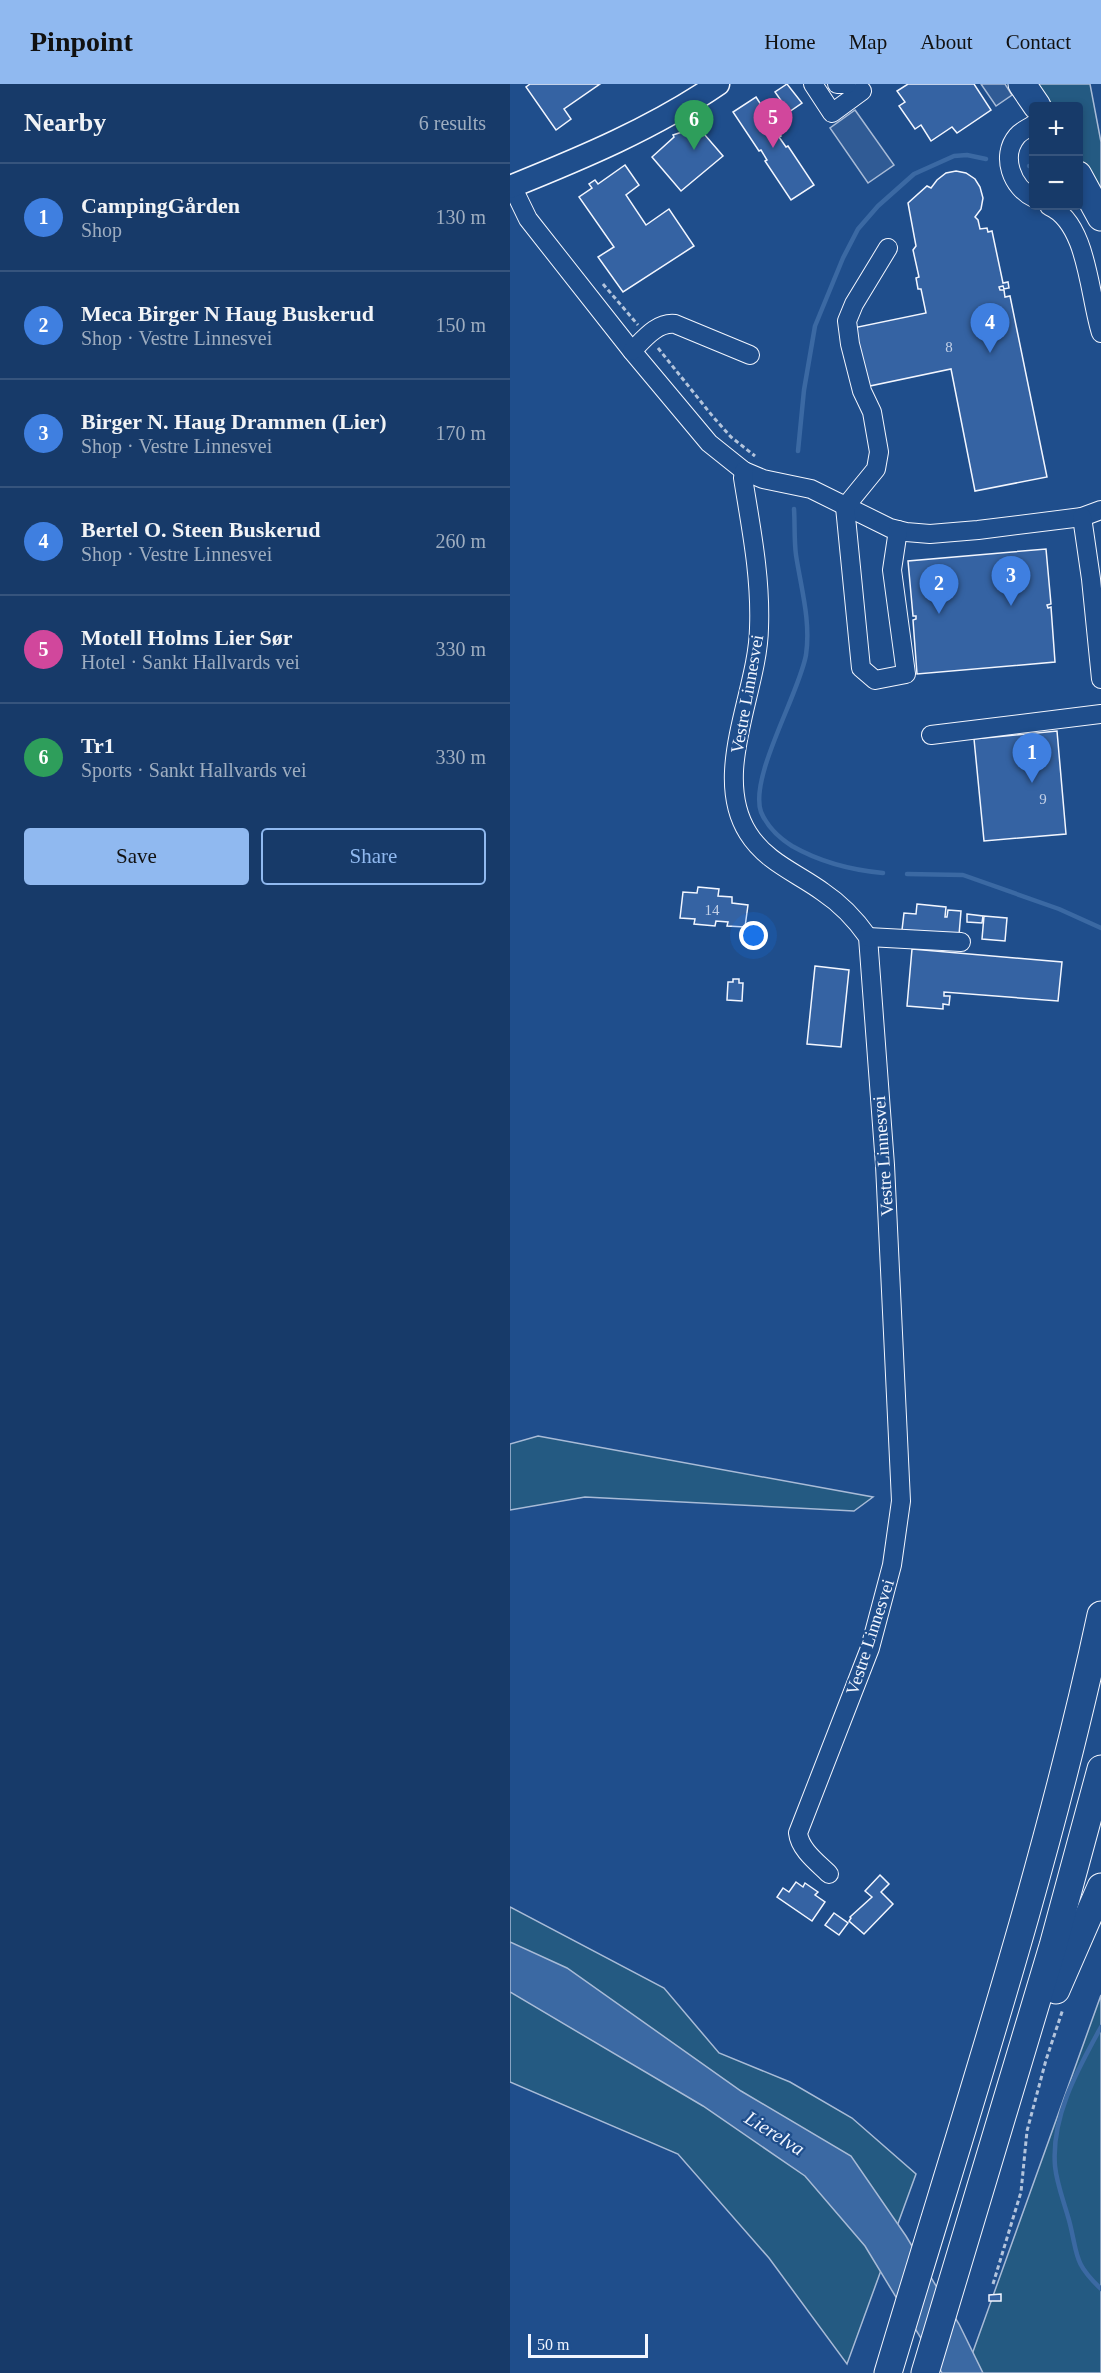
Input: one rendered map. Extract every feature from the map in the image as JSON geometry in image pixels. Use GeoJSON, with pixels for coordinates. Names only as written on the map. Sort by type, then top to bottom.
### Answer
{"type":"FeatureCollection","features":[{"type":"Feature","properties":{"kind":"highway"},"geometry":{"type":"LineString","coordinates":[[1022,84],[1034,102]]}},
{"type":"Feature","properties":{"kind":"highway"},"geometry":{"type":"LineString","coordinates":[[1083,184],[1101,217]]}},
{"type":"Feature","properties":{"kind":"highway"},"geometry":{"type":"LineString","coordinates":[[889,2370],[1022,1929],[1054,1813],[1101,1615]]}},
{"type":"Feature","properties":{"kind":"highway"},"geometry":{"type":"LineString","coordinates":[[925,2373],[1053,1946],[1101,1768]]}},
{"type":"Feature","properties":{"kind":"highway"},"geometry":{"type":"LineString","coordinates":[[1019,2060],[1051,2006],[1061,1977],[1101,1887]]}},
{"type":"Feature","properties":{"kind":"main road"},"geometry":{"type":"LineString","coordinates":[[511,186],[628,136],[669,115],[718,84]]}},
{"type":"Feature","properties":{"kind":"street"},"geometry":{"type":"LineString","coordinates":[[813,84],[832,113],[854,88],[837,84]]}},
{"type":"Feature","properties":{"kind":"street"},"geometry":{"type":"LineString","coordinates":[[1029,128],[1017,136],[1009,160],[1011,176],[1025,195],[1029,196]]}},
{"type":"Feature","properties":{"kind":"street"},"geometry":{"type":"LineString","coordinates":[[511,186],[528,219],[632,351],[709,443],[744,471],[764,479],[811,489],[898,530],[930,534],[1082,517],[1101,510]]}},
{"type":"Feature","properties":{"kind":"street"},"geometry":{"type":"LineString","coordinates":[[1057,210],[1071,224],[1083,256],[1094,313],[1101,333]]}},
{"type":"Feature","properties":{"kind":"street"},"geometry":{"type":"LineString","coordinates":[[888,248],[854,304],[848,321],[850,344],[862,391],[872,412],[879,452],[876,469],[845,507],[861,668],[875,680],[906,674],[892,570],[898,530]]}},
{"type":"Feature","properties":{"kind":"street"},"geometry":{"type":"LineString","coordinates":[[632,351],[659,326],[667,323],[675,324],[750,355]]}},
{"type":"Feature","properties":{"kind":"street","name":"Vestre Linnesvei"},"geometry":{"type":"LineString","coordinates":[[744,471],[743,478],[759,591],[759,631],[735,762],[734,784],[737,806],[748,833],[760,849],[779,865],[823,892],[848,912],[868,937],[885,1175],[901,1501],[892,1566],[870,1648],[798,1833],[799,1841],[804,1848],[829,1875]]}},
{"type":"Feature","properties":{"kind":"street"},"geometry":{"type":"LineString","coordinates":[[1082,517],[1101,679]]}},
{"type":"Feature","properties":{"kind":"street"},"geometry":{"type":"LineString","coordinates":[[931,735],[1101,714]]}},
{"type":"Feature","properties":{"kind":"street"},"geometry":{"type":"LineString","coordinates":[[868,937],[961,942]]}},
{"type":"Feature","properties":{"kind":"path"},"geometry":{"type":"LineString","coordinates":[[993,2284],[1021,2192],[1026,2131],[1065,2003]]}},
{"type":"Feature","properties":{"kind":"shaded area"},"geometry":{"type":"Polygon","coordinates":[[[981,84],[1005,84],[1012,95],[996,106],[981,84]]]}},
{"type":"Feature","properties":{"kind":"shaded area"},"geometry":{"type":"Polygon","coordinates":[[[1035,84],[1090,84],[1101,142],[1101,198],[1083,165],[1083,102],[1046,102],[1035,84]]]}},
{"type":"Feature","properties":{"kind":"shaded area"},"geometry":{"type":"Polygon","coordinates":[[[855,110],[894,165],[868,183],[830,128],[855,110]]]}},
{"type":"Feature","properties":{"kind":"shaded area"},"geometry":{"type":"Polygon","coordinates":[[[538,1436],[873,1497],[854,1511],[585,1497],[510,1510],[510,1444],[538,1436]]]}},
{"type":"Feature","properties":{"kind":"shaded area"},"geometry":{"type":"Polygon","coordinates":[[[510,1907],[664,1988],[719,2053],[790,2082],[852,2118],[916,2174],[847,2364],[769,2258],[678,2154],[510,2082],[510,1907]]]}},
{"type":"Feature","properties":{"kind":"shaded area"},"geometry":{"type":"Polygon","coordinates":[[[1101,1995],[1101,2373],[965,2373],[970,2360],[1101,1995]]]}},
{"type":"Feature","properties":{"kind":"water","name":"Lierelva"},"geometry":{"type":"Polygon","coordinates":[[[510,1942],[567,1968],[741,2091],[851,2156],[906,2236],[959,2324],[983,2373],[942,2373],[865,2246],[805,2176],[703,2106],[510,1992],[510,1942]]]}},
{"type":"Feature","properties":{"kind":"building"},"geometry":{"type":"Polygon","coordinates":[[[530,84],[600,84],[564,109],[571,119],[556,130],[526,87],[530,84]]]}},
{"type":"Feature","properties":{"kind":"building"},"geometry":{"type":"Polygon","coordinates":[[[787,84],[802,103],[789,112],[775,92],[787,84]]]}},
{"type":"Feature","properties":{"kind":"building"},"geometry":{"type":"Polygon","coordinates":[[[908,84],[974,84],[991,110],[957,133],[952,127],[931,141],[921,125],[915,129],[899,106],[905,102],[897,91],[908,84]]]}},
{"type":"Feature","properties":{"kind":"building"},"geometry":{"type":"Polygon","coordinates":[[[756,97],[781,136],[779,137],[786,147],[788,146],[814,185],[791,200],[765,161],[767,160],[761,150],[759,151],[733,112],[756,97]]]}},
{"type":"Feature","properties":{"kind":"building"},"geometry":{"type":"Polygon","coordinates":[[[691,129],[705,135],[723,156],[681,191],[652,157],[674,137],[673,135],[691,129]]]}},
{"type":"Feature","properties":{"kind":"building"},"geometry":{"type":"Polygon","coordinates":[[[625,165],[639,185],[626,195],[646,225],[669,209],[694,246],[623,292],[598,257],[614,247],[579,197],[592,188],[589,184],[595,180],[598,184],[625,165]]]}},
{"type":"Feature","properties":{"kind":"building"},"geometry":{"type":"Polygon","coordinates":[[[956,171],[966,173],[975,179],[980,187],[983,198],[981,209],[975,217],[980,229],[987,228],[988,232],[992,231],[1003,283],[1008,282],[1009,288],[999,287],[1000,290],[1004,290],[1005,297],[1010,296],[1047,477],[975,491],[951,369],[865,387],[853,328],[926,313],[916,278],[919,277],[913,250],[916,246],[908,203],[927,186],[931,188],[946,173],[956,171]]]}},
{"type":"Feature","properties":{"kind":"building"},"geometry":{"type":"Polygon","coordinates":[[[1046,549],[1051,604],[1047,605],[1048,608],[1051,607],[1055,662],[917,674],[913,620],[916,616],[913,616],[908,561],[1046,549]]]}},
{"type":"Feature","properties":{"kind":"building"},"geometry":{"type":"Polygon","coordinates":[[[1057,731],[1066,834],[984,841],[974,739],[1057,731]]]}},
{"type":"Feature","properties":{"kind":"building"},"geometry":{"type":"Polygon","coordinates":[[[698,887],[719,889],[718,896],[732,897],[732,903],[748,905],[745,927],[727,926],[728,922],[716,921],[715,926],[694,924],[695,919],[680,918],[683,892],[697,893],[698,887]]]}},
{"type":"Feature","properties":{"kind":"building"},"geometry":{"type":"Polygon","coordinates":[[[917,904],[946,907],[945,917],[947,917],[948,910],[961,911],[959,935],[902,930],[904,913],[916,914],[917,904]]]}},
{"type":"Feature","properties":{"kind":"building"},"geometry":{"type":"Polygon","coordinates":[[[967,914],[983,916],[982,923],[967,922],[967,914]]]}},
{"type":"Feature","properties":{"kind":"building"},"geometry":{"type":"Polygon","coordinates":[[[984,916],[1007,918],[1005,941],[982,939],[984,916]]]}},
{"type":"Feature","properties":{"kind":"building"},"geometry":{"type":"Polygon","coordinates":[[[912,949],[1062,962],[1058,1001],[944,992],[944,996],[950,996],[949,1005],[943,1004],[943,1009],[907,1006],[912,949]]]}},
{"type":"Feature","properties":{"kind":"building"},"geometry":{"type":"Polygon","coordinates":[[[815,966],[849,970],[841,1047],[807,1044],[815,966]]]}},
{"type":"Feature","properties":{"kind":"building"},"geometry":{"type":"Polygon","coordinates":[[[733,979],[739,979],[739,983],[743,983],[742,1001],[727,1000],[728,982],[733,982],[733,979]]]}},
{"type":"Feature","properties":{"kind":"building"},"geometry":{"type":"Polygon","coordinates":[[[880,1875],[889,1884],[881,1892],[893,1904],[864,1934],[849,1921],[850,1917],[872,1897],[865,1891],[880,1875]]]}},
{"type":"Feature","properties":{"kind":"building"},"geometry":{"type":"Polygon","coordinates":[[[796,1882],[803,1887],[805,1883],[818,1892],[815,1895],[825,1902],[812,1921],[777,1897],[783,1888],[789,1892],[796,1882]]]}},
{"type":"Feature","properties":{"kind":"building"},"geometry":{"type":"Polygon","coordinates":[[[834,1913],[848,1923],[839,1935],[825,1925],[834,1913]]]}},
{"type":"Feature","properties":{"kind":"building"},"geometry":{"type":"Polygon","coordinates":[[[1001,2294],[1001,2301],[989,2301],[989,2295],[1001,2294]]]}},
{"type":"Feature","properties":{"kind":"waterway"},"geometry":{"type":"LineString","coordinates":[[798,451],[804,390],[815,326],[843,258],[858,229],[878,206],[914,174],[954,156],[967,155],[986,159]]}},
{"type":"Feature","properties":{"kind":"waterway"},"geometry":{"type":"LineString","coordinates":[[794,509],[796,555],[806,617],[806,655],[802,672],[768,757],[759,797],[761,812],[778,835],[803,852],[836,864],[883,873]]}},
{"type":"Feature","properties":{"kind":"waterway"},"geometry":{"type":"LineString","coordinates":[[907,874],[963,875],[1059,909],[1101,928]]}},
{"type":"Feature","properties":{"kind":"waterway"},"geometry":{"type":"LineString","coordinates":[[1101,2027],[1068,2093],[1057,2129],[1055,2147],[1057,2181],[1078,2259],[1086,2273],[1101,2289]]}},
{"type":"Feature","properties":{"kind":"place","name":"Motell Holms Lier Sør"},"geometry":{"type":"Point","coordinates":[773,148]}},
{"type":"Feature","properties":{"kind":"place","name":"Tr1"},"geometry":{"type":"Point","coordinates":[694,150]}},
{"type":"Feature","properties":{"kind":"place","name":"Bertel O. Steen Buskerud"},"geometry":{"type":"Point","coordinates":[990,353]}},
{"type":"Feature","properties":{"kind":"place","name":"Birger N. Haug Drammen (Lier)"},"geometry":{"type":"Point","coordinates":[1011,606]}},
{"type":"Feature","properties":{"kind":"place","name":"Meca Birger N Haug Buskerud"},"geometry":{"type":"Point","coordinates":[939,614]}},
{"type":"Feature","properties":{"kind":"place","name":"CampingGården"},"geometry":{"type":"Point","coordinates":[1032,783]}}]}
